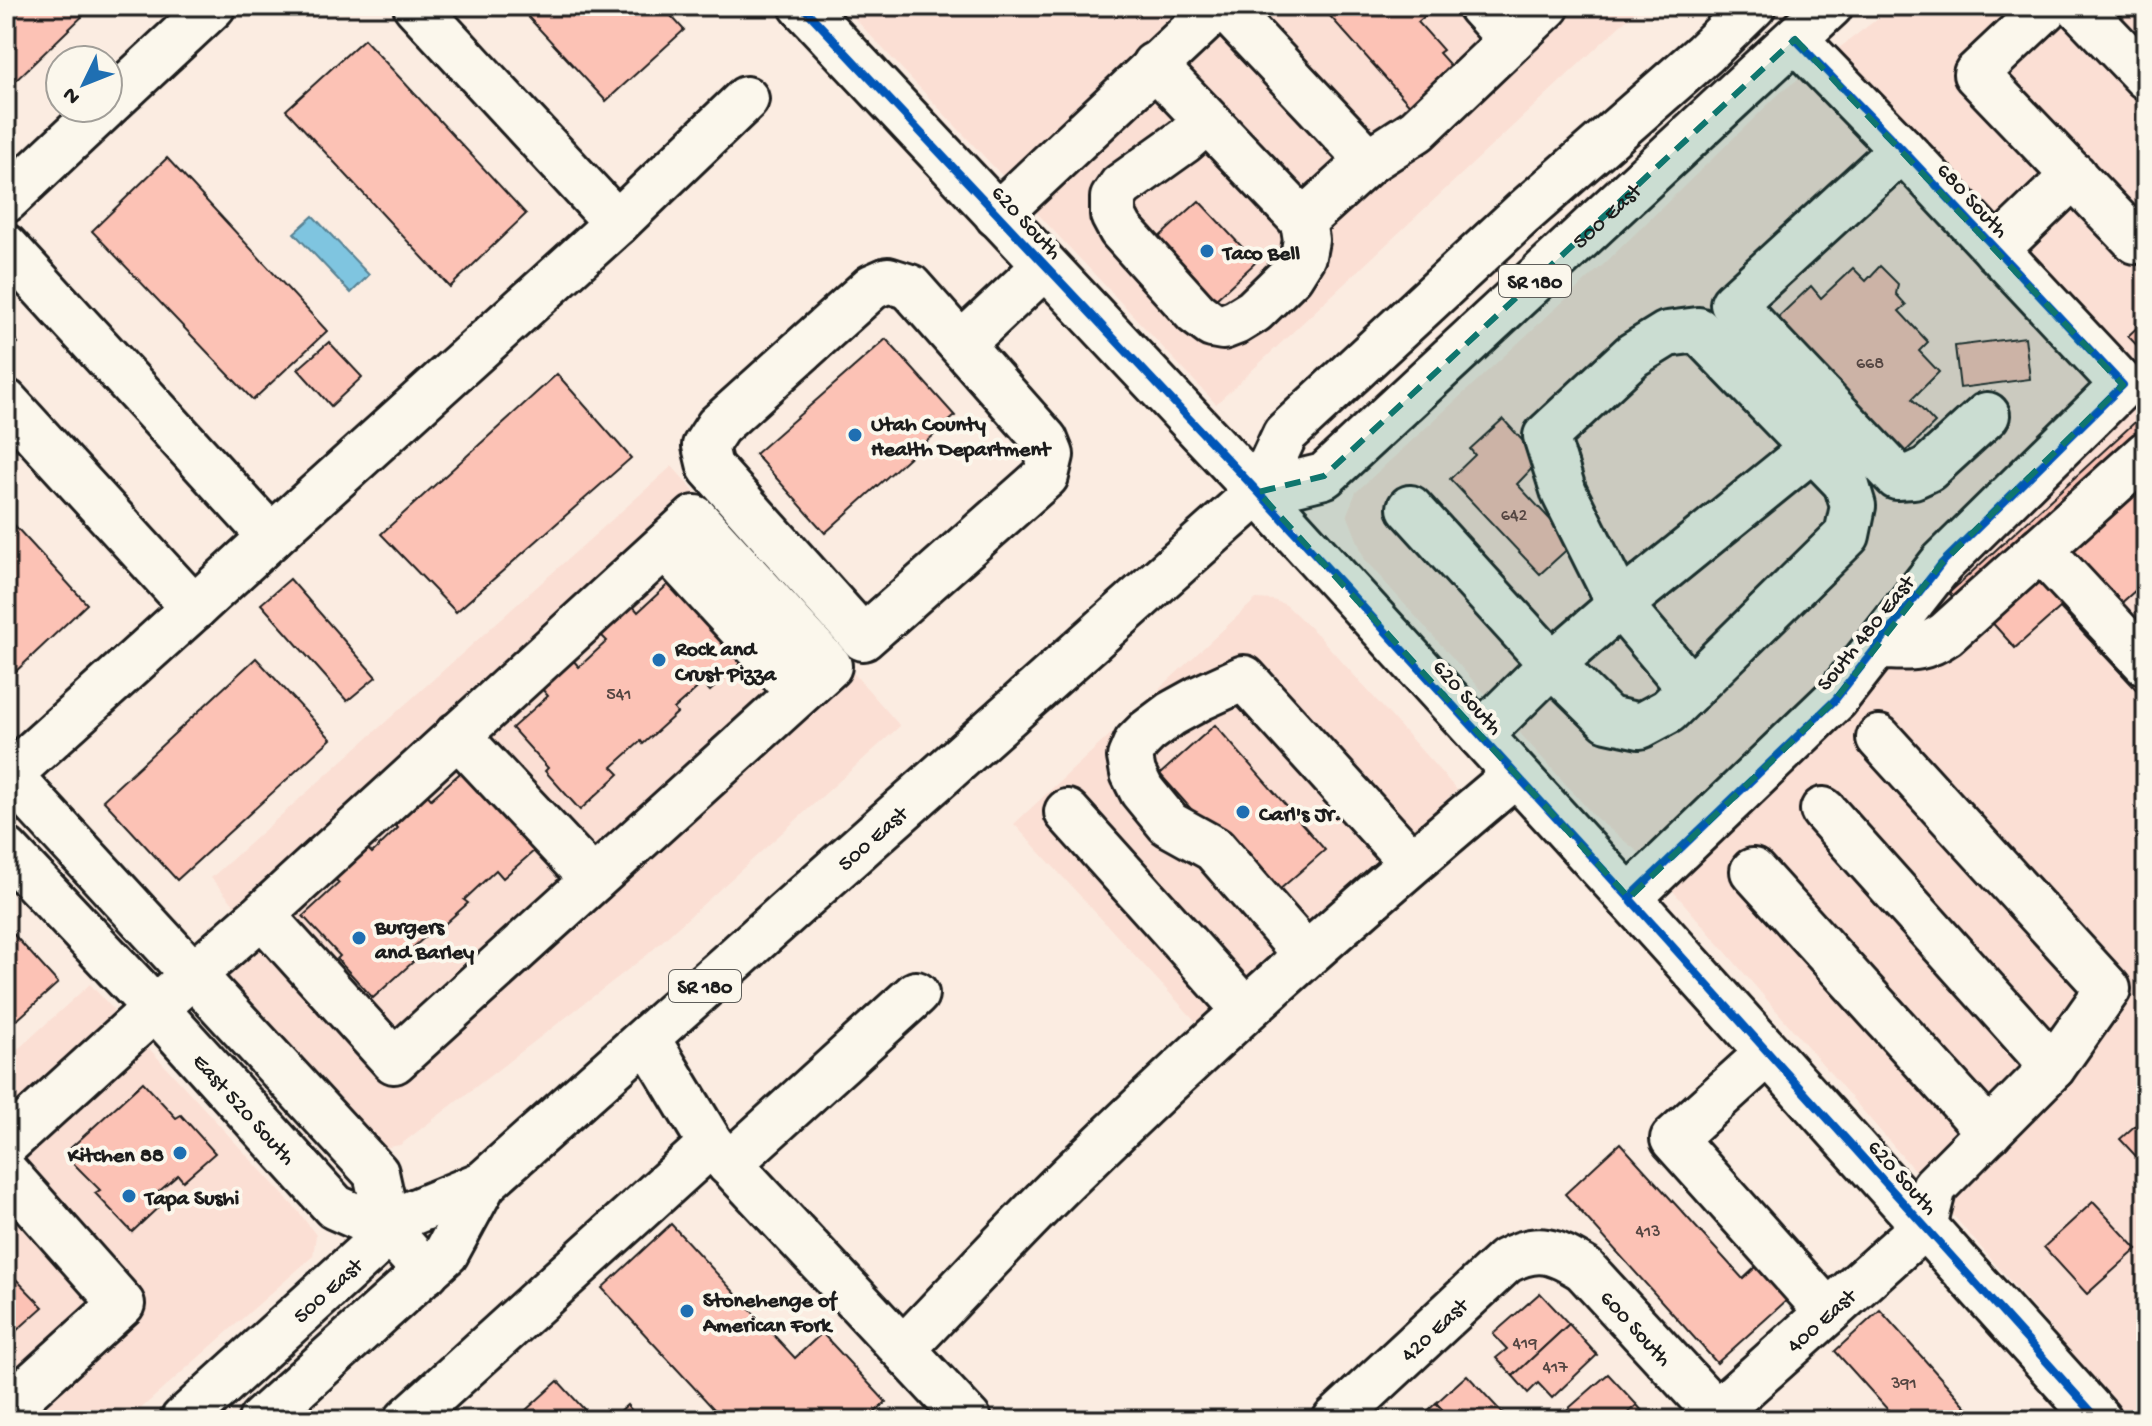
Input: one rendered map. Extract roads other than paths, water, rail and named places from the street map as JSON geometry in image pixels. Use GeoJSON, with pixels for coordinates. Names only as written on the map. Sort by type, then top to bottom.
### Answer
{"type":"FeatureCollection","features":[{"type":"Feature","properties":{"kind":"street"},"geometry":{"type":"LineString","coordinates":[[124,89],[213,6]]}},
{"type":"Feature","properties":{"kind":"street"},"geometry":{"type":"LineString","coordinates":[[416,6],[617,223]]}},
{"type":"Feature","properties":{"kind":"street","name":"620 South"},"geometry":{"type":"LineString","coordinates":[[802,6],[1258,492],[2099,1420]]}},
{"type":"Feature","properties":{"kind":"street"},"geometry":{"type":"LineString","coordinates":[[997,215],[1154,65],[1221,6],[1369,161]]}},
{"type":"Feature","properties":{"kind":"street"},"geometry":{"type":"LineString","coordinates":[[1480,6],[1511,40]]}},
{"type":"Feature","properties":{"kind":"street"},"geometry":{"type":"LineString","coordinates":[[1303,221],[1369,161],[1417,130],[1547,6]]}},
{"type":"Feature","properties":{"kind":"street","name":"500 East"},"geometry":{"type":"LineString","coordinates":[[183,1420],[409,1214],[484,1183],[1258,492],[1285,434],[1522,214],[1704,54],[1753,6]]}},
{"type":"Feature","properties":{"kind":"street","name":"500 East"},"geometry":{"type":"LineString","coordinates":[[1258,492],[1324,476],[1830,6]]}},
{"type":"Feature","properties":{"kind":"street"},"geometry":{"type":"LineString","coordinates":[[2048,6],[1976,74],[2136,241],[2146,231]]}},
{"type":"Feature","properties":{"kind":"street"},"geometry":{"type":"LineString","coordinates":[[2078,6],[2146,77]]}},
{"type":"Feature","properties":{"kind":"street","name":"680 South"},"geometry":{"type":"LineString","coordinates":[[1795,39],[2123,385]]}},
{"type":"Feature","properties":{"kind":"street"},"geometry":{"type":"LineString","coordinates":[[1154,65],[1303,221],[1306,240],[1303,256],[1291,275],[1254,311],[1223,327],[1212,325],[1196,313],[1121,230],[1113,215],[1113,198],[1121,186],[1207,121]]}},
{"type":"Feature","properties":{"kind":"street"},"geometry":{"type":"LineString","coordinates":[[426,1272],[389,1231],[376,1173],[8,776],[617,223],[746,99]]}},
{"type":"Feature","properties":{"kind":"street"},"geometry":{"type":"LineString","coordinates":[[6,200],[87,124]]}},
{"type":"Feature","properties":{"kind":"street"},"geometry":{"type":"LineString","coordinates":[[1902,149],[1733,304],[1897,477],[1913,476],[1928,469],[1987,415]]}},
{"type":"Feature","properties":{"kind":"street"},"geometry":{"type":"LineString","coordinates":[[1996,250],[2074,175]]}},
{"type":"Feature","properties":{"kind":"street"},"geometry":{"type":"LineString","coordinates":[[6,247],[271,537]]}},
{"type":"Feature","properties":{"kind":"street"},"geometry":{"type":"LineString","coordinates":[[962,344],[1045,266]]}},
{"type":"Feature","properties":{"kind":"street"},"geometry":{"type":"LineString","coordinates":[[888,280],[910,287],[962,344],[1045,440],[1051,455],[1046,476],[863,638],[710,467],[705,446],[718,426],[872,287],[888,280]]}},
{"type":"Feature","properties":{"kind":"street"},"geometry":{"type":"LineString","coordinates":[[1410,508],[1552,664],[1608,719],[1640,726],[1668,711],[1691,689],[1847,535],[1853,506],[1846,483],[1698,330],[1667,334],[1633,355],[1546,436],[1564,493],[1620,605],[1691,689]]}},
{"type":"Feature","properties":{"kind":"street","name":"South 480 East"},"geometry":{"type":"LineString","coordinates":[[1629,898],[1835,700],[1942,563],[2123,385]]}},
{"type":"Feature","properties":{"kind":"street"},"geometry":{"type":"LineString","coordinates":[[6,402],[194,608]]}},
{"type":"Feature","properties":{"kind":"street"},"geometry":{"type":"LineString","coordinates":[[1480,735],[1552,664],[1620,605],[1812,449]]}},
{"type":"Feature","properties":{"kind":"street"},"geometry":{"type":"LineString","coordinates":[[1877,647],[1921,647],[1946,634],[2146,454]]}},
{"type":"Feature","properties":{"kind":"street"},"geometry":{"type":"LineString","coordinates":[[6,1144],[262,915],[729,488]]}},
{"type":"Feature","properties":{"kind":"street"},"geometry":{"type":"LineString","coordinates":[[680,532],[721,607],[806,686]]}},
{"type":"Feature","properties":{"kind":"street"},"geometry":{"type":"LineString","coordinates":[[262,915],[394,1061],[829,666],[680,532]]}},
{"type":"Feature","properties":{"kind":"street"},"geometry":{"type":"LineString","coordinates":[[2040,549],[2146,663]]}},
{"type":"Feature","properties":{"kind":"street"},"geometry":{"type":"LineString","coordinates":[[1306,955],[1214,849],[1169,824],[1142,791],[1133,773],[1130,757],[1136,743],[1147,732],[1171,714],[1244,678],[1411,862]]}},
{"type":"Feature","properties":{"kind":"street"},"geometry":{"type":"LineString","coordinates":[[457,735],[511,793],[600,874]]}},
{"type":"Feature","properties":{"kind":"street"},"geometry":{"type":"LineString","coordinates":[[1879,738],[2108,989],[2053,1067],[1934,1187],[1924,1226]]}},
{"type":"Feature","properties":{"kind":"street"},"geometry":{"type":"LineString","coordinates":[[903,1349],[1073,1172],[1245,1010],[1411,862],[1515,775]]}},
{"type":"Feature","properties":{"kind":"street"},"geometry":{"type":"LineString","coordinates":[[1823,810],[2053,1067]]}},
{"type":"Feature","properties":{"kind":"street"},"geometry":{"type":"LineString","coordinates":[[1067,812],[1245,1010]]}},
{"type":"Feature","properties":{"kind":"street","name":"East 520 South"},"geometry":{"type":"LineString","coordinates":[[6,850],[155,1008],[335,1207],[389,1231]]}},
{"type":"Feature","properties":{"kind":"street"},"geometry":{"type":"LineString","coordinates":[[1753,871],[1989,1132]]}},
{"type":"Feature","properties":{"kind":"street"},"geometry":{"type":"LineString","coordinates":[[407,1420],[720,1154],[916,994]]}},
{"type":"Feature","properties":{"kind":"street"},"geometry":{"type":"LineString","coordinates":[[647,1038],[720,1154],[969,1420]]}},
{"type":"Feature","properties":{"kind":"street"},"geometry":{"type":"LineString","coordinates":[[1768,1053],[1673,1139],[1828,1312]]}},
{"type":"Feature","properties":{"kind":"street"},"geometry":{"type":"LineString","coordinates":[[6,1173],[122,1304],[6,1409]]}},
{"type":"Feature","properties":{"kind":"street","name":"500 East"},"geometry":{"type":"LineString","coordinates":[[261,1420],[446,1253],[484,1183]]}},
{"type":"Feature","properties":{"kind":"street","name":"400 East"},"geometry":{"type":"LineString","coordinates":[[1719,1417],[1828,1312],[1924,1226]]}},
{"type":"Feature","properties":{"kind":"street","name":"600 South"},"geometry":{"type":"LineString","coordinates":[[1540,1250],[1563,1256],[1584,1269],[1719,1417]]}},
{"type":"Feature","properties":{"kind":"street","name":"420 East"},"geometry":{"type":"LineString","coordinates":[[1335,1420],[1506,1261],[1521,1253],[1540,1250]]}},
{"type":"Feature","properties":{"kind":"water"},"geometry":{"type":"Polygon","coordinates":[[[313,216],[369,275],[351,293],[294,233],[313,216]]]}},
{"type":"Feature","properties":{"kind":"place","name":"Taco Bell"},"geometry":{"type":"Point","coordinates":[1207,251]}},
{"type":"Feature","properties":{"kind":"place","name":"Utah County Health Department"},"geometry":{"type":"Point","coordinates":[855,435]}},
{"type":"Feature","properties":{"kind":"place","name":"Rock and Crust Pizza"},"geometry":{"type":"Point","coordinates":[659,660]}},
{"type":"Feature","properties":{"kind":"place","name":"Carl's Jr."},"geometry":{"type":"Point","coordinates":[1243,812]}},
{"type":"Feature","properties":{"kind":"place","name":"Burgers and Barley"},"geometry":{"type":"Point","coordinates":[359,938]}},
{"type":"Feature","properties":{"kind":"place","name":"Kitchen 88"},"geometry":{"type":"Point","coordinates":[180,1153]}},
{"type":"Feature","properties":{"kind":"place","name":"Tapa Sushi"},"geometry":{"type":"Point","coordinates":[129,1196]}},
{"type":"Feature","properties":{"kind":"place","name":"Stonehenge of American Fork"},"geometry":{"type":"Point","coordinates":[687,1311]}}]}
